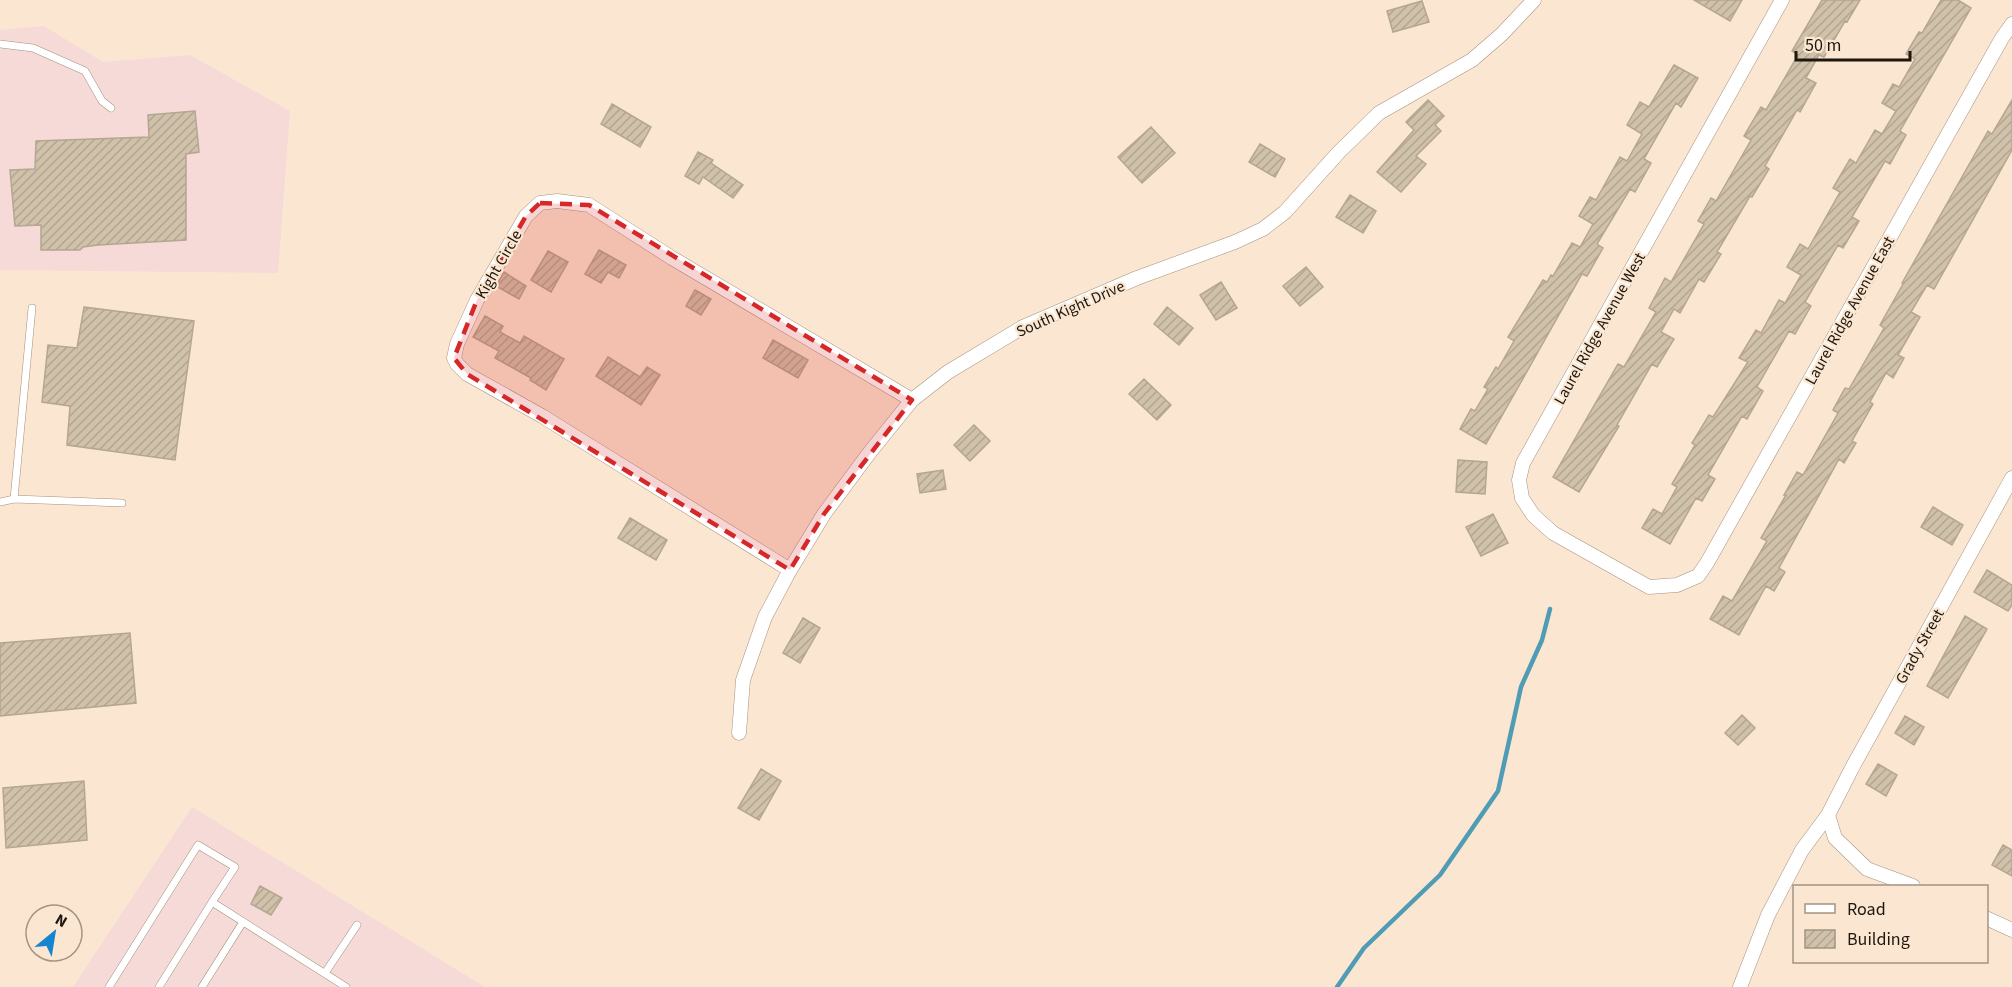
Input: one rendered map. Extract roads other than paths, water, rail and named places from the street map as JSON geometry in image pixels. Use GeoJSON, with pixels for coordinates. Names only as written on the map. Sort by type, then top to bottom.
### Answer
{"type":"FeatureCollection","features":[{"type":"Feature","properties":{"kind":"street","name":"South Kight Drive"},"geometry":{"type":"LineString","coordinates":[[739,733],[742,680],[765,617],[824,514],[912,400],[948,372],[1023,327],[1137,278],[1263,229],[1285,212],[1339,152],[1379,113],[1472,60],[1502,34],[1534,0]]}},
{"type":"Feature","properties":{"kind":"street","name":"Laurel Ridge Avenue West"},"geometry":{"type":"LineString","coordinates":[[1677,585],[1649,587],[1553,533],[1533,515],[1522,498],[1519,480],[1523,463],[1782,0]]}},
{"type":"Feature","properties":{"kind":"street","name":"Laurel Ridge Avenue East"},"geometry":{"type":"LineString","coordinates":[[1677,585],[1698,576],[1707,563],[2002,38],[2012,24]]}},
{"type":"Feature","properties":{"kind":"street","name":"Kight Circle"},"geometry":{"type":"LineString","coordinates":[[790,570],[542,416],[467,374],[457,364],[454,357],[457,344],[477,300],[526,216],[540,203],[557,201],[589,205],[672,258],[912,400]]}},
{"type":"Feature","properties":{"kind":"street","name":"Grady Street"},"geometry":{"type":"LineString","coordinates":[[1740,987],[1772,906],[1802,850],[1828,816],[1852,768],[2012,478]]}},
{"type":"Feature","properties":{"kind":"street"},"geometry":{"type":"LineString","coordinates":[[1828,816],[1835,838],[1867,869],[1910,885]]}},
{"type":"Feature","properties":{"kind":"street"},"geometry":{"type":"LineString","coordinates":[[1988,919],[2012,930]]}},
{"type":"Feature","properties":{"kind":"lane"},"geometry":{"type":"LineString","coordinates":[[0,44],[33,48],[85,71],[102,101],[111,108]]}},
{"type":"Feature","properties":{"kind":"lane"},"geometry":{"type":"LineString","coordinates":[[14,499],[32,309]]}},
{"type":"Feature","properties":{"kind":"lane"},"geometry":{"type":"LineString","coordinates":[[0,502],[14,499],[122,503]]}},
{"type":"Feature","properties":{"kind":"lane"},"geometry":{"type":"LineString","coordinates":[[109,987],[198,845],[235,867],[159,987]]}},
{"type":"Feature","properties":{"kind":"lane"},"geometry":{"type":"LineString","coordinates":[[212,902],[346,987]]}},
{"type":"Feature","properties":{"kind":"lane"},"geometry":{"type":"LineString","coordinates":[[202,987],[243,922]]}},
{"type":"Feature","properties":{"kind":"lane"},"geometry":{"type":"LineString","coordinates":[[325,973],[357,925]]}},
{"type":"Feature","properties":{"kind":"waterway"},"geometry":{"type":"LineString","coordinates":[[1337,987],[1364,948],[1440,875],[1498,791],[1521,687],[1542,640],[1550,609]]}}]}
